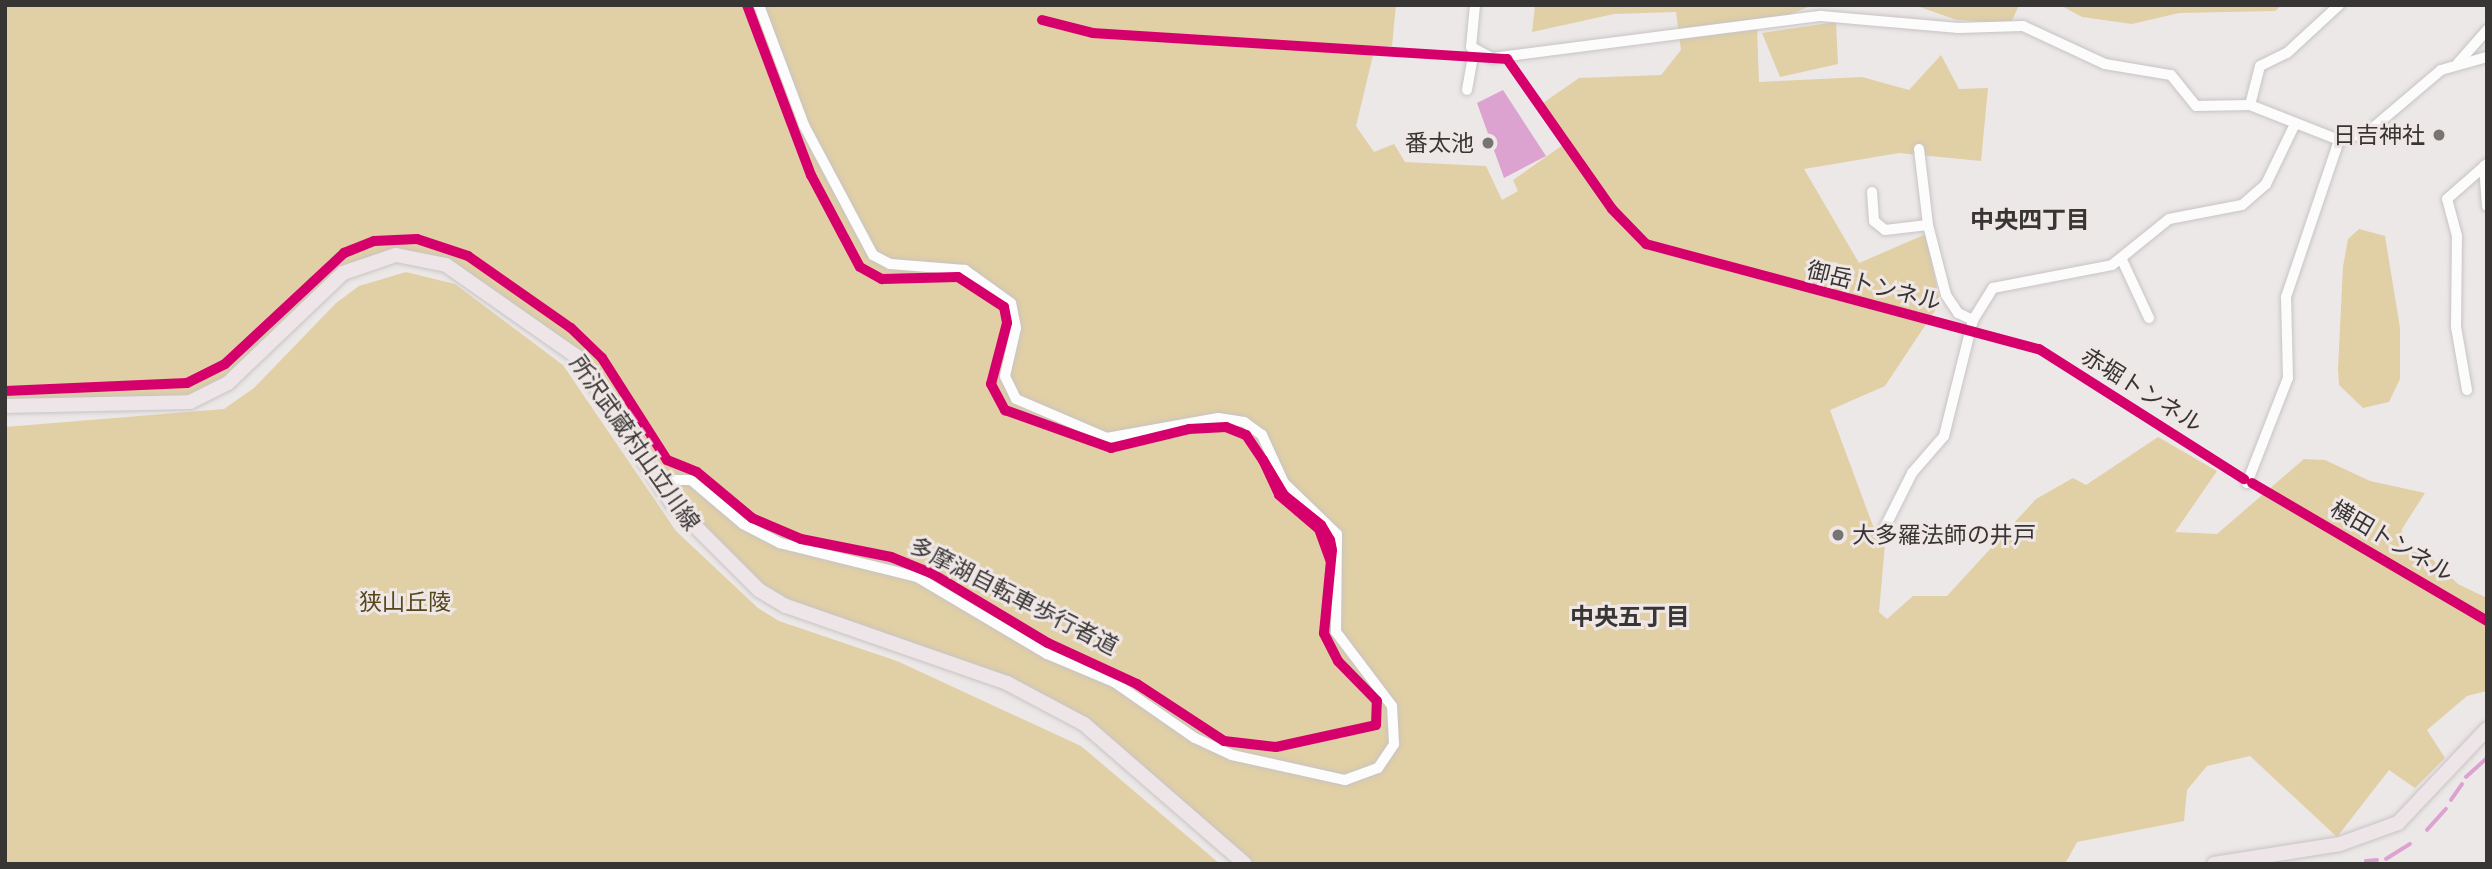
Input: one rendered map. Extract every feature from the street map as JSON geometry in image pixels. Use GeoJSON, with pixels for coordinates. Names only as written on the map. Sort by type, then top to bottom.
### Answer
{"type":"FeatureCollection","features":[{"type":"Feature","properties":{"kind":"main road","name":"所沢武蔵村山立川線"},"geometry":{"type":"LineString","coordinates":[[5,406],[190,402],[229,383],[343,273],[396,255],[421,257],[475,282],[576,356],[656,480],[690,526],[759,590],[786,606],[1007,683],[1084,724],[1245,864]]}},
{"type":"Feature","properties":{"kind":"main road"},"geometry":{"type":"LineString","coordinates":[[2221,863],[2291,858],[2350,842],[2398,823],[2484,737]]}},
{"type":"Feature","properties":{"kind":"street"},"geometry":{"type":"LineString","coordinates":[[656,480],[691,480],[743,524],[780,543],[917,577],[1047,654],[1114,682],[1195,738],[1232,755],[1345,780],[1378,768],[1394,744],[1392,706],[1336,632],[1337,534],[1284,483],[1262,435],[1227,418],[1107,438],[1016,399],[1005,376],[1016,328],[1012,303],[965,270],[890,264],[873,255],[804,125],[759,5]]}},
{"type":"Feature","properties":{"kind":"street"},"geometry":{"type":"LineString","coordinates":[[1466,90],[1474,52],[1475,5]]}},
{"type":"Feature","properties":{"kind":"street"},"geometry":{"type":"LineString","coordinates":[[2250,105],[2260,66],[2287,53],[2339,5]]}},
{"type":"Feature","properties":{"kind":"street"},"geometry":{"type":"LineString","coordinates":[[1474,52],[1523,59],[1821,16],[1958,28],[2023,26],[2105,64],[2171,75],[2196,106],[2250,105],[2339,140],[2368,132],[2441,70],[2458,63],[2487,57]]}},
{"type":"Feature","properties":{"kind":"street"},"geometry":{"type":"LineString","coordinates":[[2458,63],[2487,30]]}},
{"type":"Feature","properties":{"kind":"street"},"geometry":{"type":"LineString","coordinates":[[1884,529],[1912,473],[1944,436],[1973,320],[1998,283],[2122,260],[2169,219],[2253,199],[2295,124]]}},
{"type":"Feature","properties":{"kind":"street"},"geometry":{"type":"LineString","coordinates":[[2247,483],[2288,378],[2286,296],[2339,140]]}},
{"type":"Feature","properties":{"kind":"street"},"geometry":{"type":"LineString","coordinates":[[1919,149],[1928,225],[1946,295],[1958,313],[1973,320]]}},
{"type":"Feature","properties":{"kind":"street"},"geometry":{"type":"LineString","coordinates":[[2486,165],[2487,206]]}},
{"type":"Feature","properties":{"kind":"street"},"geometry":{"type":"LineString","coordinates":[[2467,390],[2455,327],[2457,236],[2447,199],[2486,165]]}},
{"type":"Feature","properties":{"kind":"street"},"geometry":{"type":"LineString","coordinates":[[1872,192],[1874,220],[1885,230],[1928,225]]}},
{"type":"Feature","properties":{"kind":"street"},"geometry":{"type":"LineString","coordinates":[[2122,260],[2149,318]]}},
{"type":"Feature","properties":{"kind":"green space"},"geometry":{"type":"Polygon","coordinates":[[[5,5],[1396,5],[1392,46],[1375,47],[1356,126],[1374,152],[1394,144],[1405,162],[1486,166],[1502,200],[1518,191],[1513,180],[1570,140],[1543,103],[1579,78],[1661,75],[1681,50],[1676,12],[1614,14],[1532,32],[1535,5],[1813,5],[1757,28],[1759,82],[1862,77],[1909,90],[1941,55],[1959,89],[1988,88],[1981,161],[1899,153],[1804,169],[1859,263],[1926,234],[1940,303],[1885,386],[1830,410],[1873,526],[1886,533],[1879,612],[1887,619],[1913,596],[1947,596],[2036,499],[2073,478],[2086,485],[2158,437],[2217,471],[2175,532],[2217,534],[2304,459],[2325,460],[2370,481],[2425,493],[2402,529],[2400,547],[2429,556],[2458,584],[2487,598],[2487,691],[2467,696],[2427,730],[2445,758],[2415,788],[2389,770],[2337,837],[2250,756],[2207,766],[2187,790],[2184,821],[2077,842],[2065,864],[1245,864],[1084,724],[1007,683],[786,606],[690,526],[576,356],[421,257],[364,262],[212,394],[5,406],[5,5]]]}},
{"type":"Feature","properties":{"kind":"green space"},"geometry":{"type":"Polygon","coordinates":[[[1914,5],[2019,5],[2011,23],[1957,20],[1914,5]]]}},
{"type":"Feature","properties":{"kind":"green space"},"geometry":{"type":"Polygon","coordinates":[[[2060,5],[2282,5],[2275,11],[2179,13],[2132,24],[2082,17],[2060,5]]]}},
{"type":"Feature","properties":{"kind":"green space"},"geometry":{"type":"Polygon","coordinates":[[[1836,22],[1838,64],[1780,77],[1762,33],[1836,22]]]}},
{"type":"Feature","properties":{"kind":"green space"},"geometry":{"type":"Polygon","coordinates":[[[2359,229],[2385,236],[2400,328],[2400,379],[2389,402],[2363,408],[2339,385],[2338,369],[2343,267],[2348,239],[2359,229]]]}},
{"type":"Feature","properties":{"kind":"green space","name":"狭山丘陵"},"geometry":{"type":"Polygon","coordinates":[[[406,272],[455,284],[563,365],[676,531],[758,608],[779,621],[897,661],[1081,746],[1220,864],[5,864],[5,427],[224,409],[254,388],[336,303],[359,286],[406,272]]]}},
{"type":"Feature","properties":{"kind":"shaded area","name":"番太池"},"geometry":{"type":"Polygon","coordinates":[[[1503,90],[1546,156],[1504,178],[1477,103],[1503,90]]]}},
{"type":"Feature","properties":{"kind":"waterway"},"geometry":{"type":"LineString","coordinates":[[2466,777],[2487,758]]}},
{"type":"Feature","properties":{"kind":"waterway"},"geometry":{"type":"LineString","coordinates":[[2451,800],[2462,784]]}},
{"type":"Feature","properties":{"kind":"waterway"},"geometry":{"type":"LineString","coordinates":[[2427,830],[2446,809]]}},
{"type":"Feature","properties":{"kind":"waterway"},"geometry":{"type":"LineString","coordinates":[[2386,859],[2410,844]]}},
{"type":"Feature","properties":{"kind":"waterway"},"geometry":{"type":"LineString","coordinates":[[2366,861],[2377,860]]}},
{"type":"Feature","properties":{"kind":"cycle path"},"geometry":{"type":"LineString","coordinates":[[747,5],[811,175],[860,267],[882,279],[958,277],[1004,307],[1007,323],[991,384],[1005,410],[1111,448],[1189,429],[1226,427],[1246,435],[1263,460]]}},
{"type":"Feature","properties":{"kind":"cycle path","name":"御岳トンネル"},"geometry":{"type":"LineString","coordinates":[[1042,20],[1093,33],[1507,59],[1612,209],[1646,244],[2039,349],[2244,479]]}},
{"type":"Feature","properties":{"kind":"cycle path","name":"多摩湖自転車歩行者道"},"geometry":{"type":"LineString","coordinates":[[5,391],[187,383],[225,364],[344,253],[374,241],[417,239],[468,256],[571,328],[602,358],[667,460],[697,472],[752,518],[801,539],[891,557],[933,574],[1048,643],[1137,684],[1224,741],[1276,747],[1376,725],[1377,701],[1338,661],[1324,633],[1332,550],[1330,540],[1321,525],[1284,495],[1263,460],[1279,495],[1319,529],[1330,560]]}},
{"type":"Feature","properties":{"kind":"cycle path","name":"横田トンネル"},"geometry":{"type":"LineString","coordinates":[[2252,483],[2487,621]]}},
{"type":"Feature","properties":{"kind":"place","name":"日吉神社"},"geometry":{"type":"Point","coordinates":[2439,135]}},
{"type":"Feature","properties":{"kind":"place","name":"番太池"},"geometry":{"type":"Point","coordinates":[1488,143]}},
{"type":"Feature","properties":{"kind":"place","name":"大多羅法師の井戸"},"geometry":{"type":"Point","coordinates":[1838,535]}},
{"type":"Feature","properties":{"kind":"district","name":"中央四丁目"},"geometry":{"type":"Point","coordinates":[2030,220]}},
{"type":"Feature","properties":{"kind":"district","name":"中央五丁目"},"geometry":{"type":"Point","coordinates":[1630,617]}}]}
